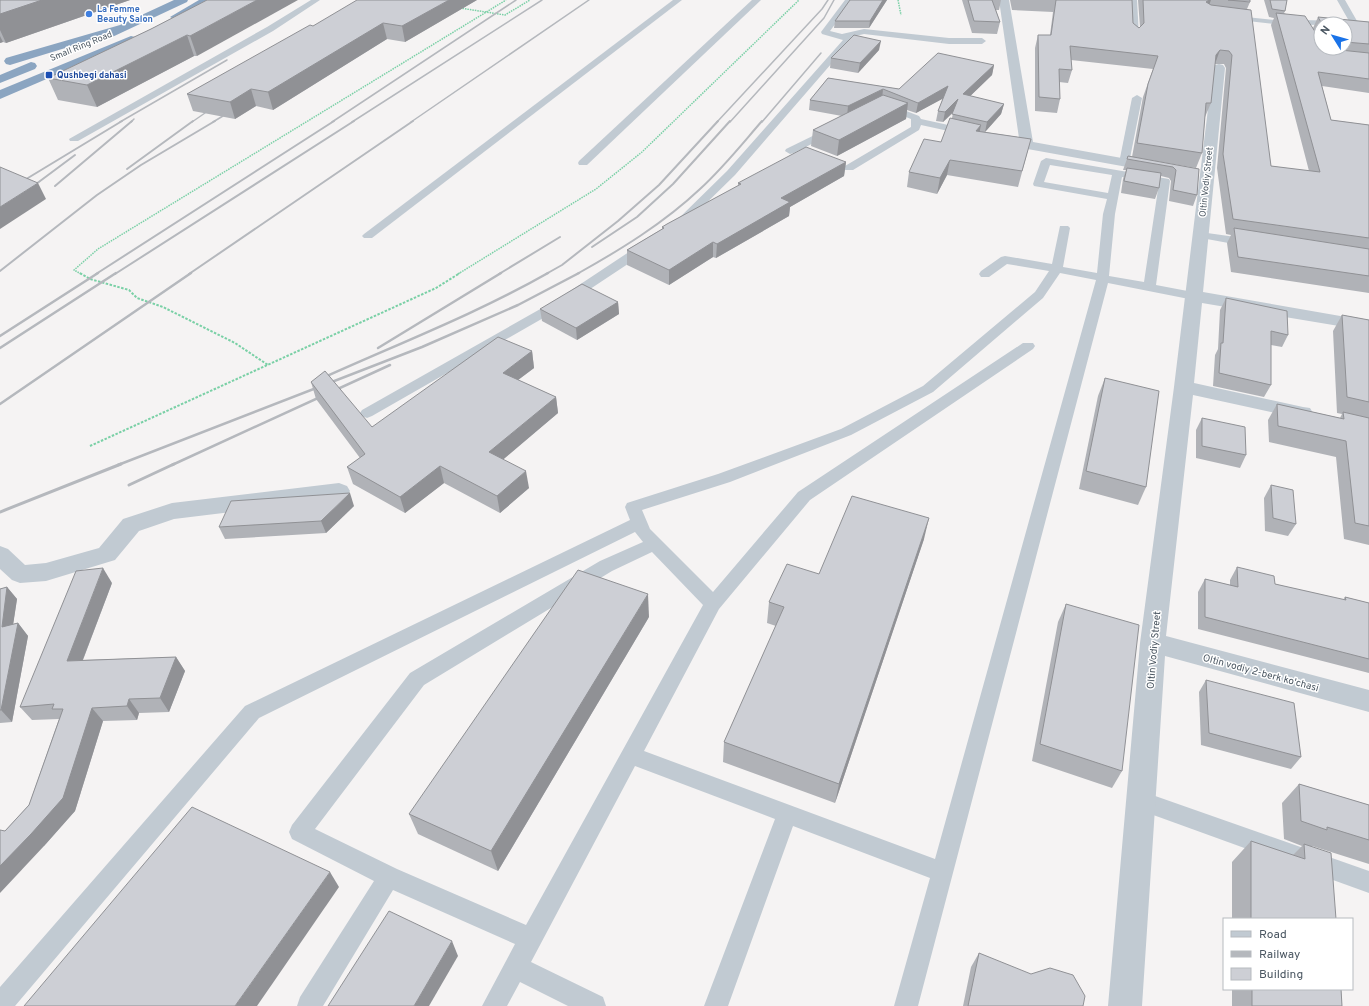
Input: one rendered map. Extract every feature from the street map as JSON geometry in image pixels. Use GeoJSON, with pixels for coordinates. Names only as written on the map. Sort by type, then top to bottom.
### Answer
{"type":"FeatureCollection","features":[{"type":"Feature","properties":{"kind":"highway","name":"Small Ring Road"},"geometry":{"type":"LineString","coordinates":[[0,79],[135,23],[182,0]]}},
{"type":"Feature","properties":{"kind":"highway"},"geometry":{"type":"LineString","coordinates":[[165,23],[207,0]]}},
{"type":"Feature","properties":{"kind":"highway"},"geometry":{"type":"LineString","coordinates":[[0,64],[135,23]]}},
{"type":"Feature","properties":{"kind":"highway","name":"Small Ring Road"},"geometry":{"type":"LineString","coordinates":[[0,95],[140,35]]}},
{"type":"Feature","properties":{"kind":"street"},"geometry":{"type":"LineString","coordinates":[[1004,0],[1027,145],[1121,168],[1177,172]]}},
{"type":"Feature","properties":{"kind":"street","name":"Oltin Vodiy Street"},"geometry":{"type":"LineString","coordinates":[[1125,1006],[1153,643],[1184,387],[1200,235],[1199,175],[1219,68]]}},
{"type":"Feature","properties":{"kind":"street"},"geometry":{"type":"LineString","coordinates":[[1194,296],[1369,326]]}},
{"type":"Feature","properties":{"kind":"street"},"geometry":{"type":"LineString","coordinates":[[1184,387],[1323,418]]}},
{"type":"Feature","properties":{"kind":"street"},"geometry":{"type":"LineString","coordinates":[[0,555],[20,574],[46,572],[107,554],[131,526],[172,511],[339,491]]}},
{"type":"Feature","properties":{"kind":"street","name":"Oltin vodiy 2-berk ko'chasi"},"geometry":{"type":"LineString","coordinates":[[1153,643],[1369,701]]}},
{"type":"Feature","properties":{"kind":"lane"},"geometry":{"type":"LineString","coordinates":[[74,139],[270,29],[316,0]]}},
{"type":"Feature","properties":{"kind":"lane"},"geometry":{"type":"LineString","coordinates":[[368,236],[678,0]]}},
{"type":"Feature","properties":{"kind":"lane"},"geometry":{"type":"LineString","coordinates":[[583,164],[757,0]]}},
{"type":"Feature","properties":{"kind":"lane"},"geometry":{"type":"LineString","coordinates":[[668,231],[681,222],[731,173],[848,39],[825,32],[849,0]]}},
{"type":"Feature","properties":{"kind":"lane"},"geometry":{"type":"LineString","coordinates":[[1133,0],[1135,36]]}},
{"type":"Feature","properties":{"kind":"lane"},"geometry":{"type":"LineString","coordinates":[[1341,0],[1354,23]]}},
{"type":"Feature","properties":{"kind":"lane"},"geometry":{"type":"LineString","coordinates":[[1222,16],[1304,25]]}},
{"type":"Feature","properties":{"kind":"lane"},"geometry":{"type":"LineString","coordinates":[[1312,38],[1302,22],[1369,24]]}},
{"type":"Feature","properties":{"kind":"lane"},"geometry":{"type":"LineString","coordinates":[[842,37],[864,31],[949,42],[982,41]]}},
{"type":"Feature","properties":{"kind":"lane"},"geometry":{"type":"LineString","coordinates":[[906,1006],[1103,278],[1109,214],[1137,98]]}},
{"type":"Feature","properties":{"kind":"lane"},"geometry":{"type":"LineString","coordinates":[[849,168],[916,128],[916,118],[881,104],[874,108]]}},
{"type":"Feature","properties":{"kind":"lane"},"geometry":{"type":"LineString","coordinates":[[916,121],[980,135]]}},
{"type":"Feature","properties":{"kind":"lane"},"geometry":{"type":"LineString","coordinates":[[790,151],[839,126]]}},
{"type":"Feature","properties":{"kind":"lane"},"geometry":{"type":"LineString","coordinates":[[1113,198],[1038,184],[1046,161],[1121,168],[1165,182],[1149,287]]}},
{"type":"Feature","properties":{"kind":"lane"},"geometry":{"type":"LineString","coordinates":[[713,604],[643,532],[633,507],[724,478],[846,432],[928,389],[1039,295],[1057,269],[1064,228]]}},
{"type":"Feature","properties":{"kind":"lane"},"geometry":{"type":"LineString","coordinates":[[1200,235],[1262,244]]}},
{"type":"Feature","properties":{"kind":"lane"},"geometry":{"type":"LineString","coordinates":[[368,413],[562,302],[654,240]]}},
{"type":"Feature","properties":{"kind":"lane"},"geometry":{"type":"LineString","coordinates":[[985,274],[1005,260],[1194,296]]}},
{"type":"Feature","properties":{"kind":"lane"},"geometry":{"type":"LineString","coordinates":[[494,1006],[713,604],[804,496],[1028,346]]}},
{"type":"Feature","properties":{"kind":"lane"},"geometry":{"type":"LineString","coordinates":[[0,1005],[252,712],[639,523]]}},
{"type":"Feature","properties":{"kind":"lane"},"geometry":{"type":"LineString","coordinates":[[530,939],[389,877],[300,832],[417,679],[606,566],[654,544]]}},
{"type":"Feature","properties":{"kind":"lane"},"geometry":{"type":"LineString","coordinates":[[631,755],[942,872]]}},
{"type":"Feature","properties":{"kind":"lane"},"geometry":{"type":"LineString","coordinates":[[1141,801],[1369,882]]}},
{"type":"Feature","properties":{"kind":"lane"},"geometry":{"type":"LineString","coordinates":[[716,1006],[787,814]]}},
{"type":"Feature","properties":{"kind":"lane"},"geometry":{"type":"LineString","coordinates":[[309,1006],[389,877]]}},
{"type":"Feature","properties":{"kind":"lane"},"geometry":{"type":"LineString","coordinates":[[515,968],[594,1006]]}},
{"type":"Feature","properties":{"kind":"path"},"geometry":{"type":"LineString","coordinates":[[269,366],[235,343],[163,307],[137,298],[129,290],[90,279],[74,270],[98,249],[506,0]]}},
{"type":"Feature","properties":{"kind":"path"},"geometry":{"type":"LineString","coordinates":[[454,7],[505,15],[530,0]]}},
{"type":"Feature","properties":{"kind":"path"},"geometry":{"type":"LineString","coordinates":[[90,446],[269,366],[436,288],[596,189],[642,152],[799,0]]}},
{"type":"Feature","properties":{"kind":"path"},"geometry":{"type":"LineString","coordinates":[[898,0],[902,15]]}},
{"type":"Feature","properties":{"kind":"building"},"geometry":{"type":"Polygon","coordinates":[[[0,0],[42,0],[0,14],[0,0]]]}},
{"type":"Feature","properties":{"kind":"building"},"geometry":{"type":"Polygon","coordinates":[[[207,0],[257,0],[190,36],[187,35],[87,85],[48,78],[151,29],[207,0]]]}},
{"type":"Feature","properties":{"kind":"building"},"geometry":{"type":"Polygon","coordinates":[[[357,0],[449,0],[402,26],[383,23],[268,92],[251,89],[230,102],[187,94],[310,25],[313,26],[357,0]]]}},
{"type":"Feature","properties":{"kind":"building"},"geometry":{"type":"Polygon","coordinates":[[[850,0],[883,0],[870,21],[835,21],[850,0]]]}},
{"type":"Feature","properties":{"kind":"building"},"geometry":{"type":"Polygon","coordinates":[[[968,0],[992,0],[1000,22],[974,21],[968,0]]]}},
{"type":"Feature","properties":{"kind":"building"},"geometry":{"type":"Polygon","coordinates":[[[1056,0],[1132,0],[1133,23],[1139,28],[1144,23],[1143,0],[1209,0],[1206,2],[1211,5],[1251,10],[1271,166],[1320,172],[1276,13],[1305,16],[1313,28],[1313,56],[1353,56],[1353,51],[1369,53],[1369,79],[1318,72],[1331,120],[1369,125],[1369,238],[1233,219],[1223,154],[1232,55],[1229,51],[1220,50],[1216,55],[1211,103],[1206,103],[1202,153],[1137,143],[1148,84],[1158,56],[1070,46],[1072,70],[1059,69],[1060,99],[1039,97],[1038,35],[1051,35],[1056,0]]]}},
{"type":"Feature","properties":{"kind":"building"},"geometry":{"type":"Polygon","coordinates":[[[1228,0],[1250,0],[1250,2],[1228,0]]]}},
{"type":"Feature","properties":{"kind":"building"},"geometry":{"type":"Polygon","coordinates":[[[1270,0],[1287,0],[1285,11],[1272,9],[1270,0]]]}},
{"type":"Feature","properties":{"kind":"building"},"geometry":{"type":"Polygon","coordinates":[[[1353,20],[1369,22],[1369,44],[1353,43],[1353,20]]]}},
{"type":"Feature","properties":{"kind":"building"},"geometry":{"type":"Polygon","coordinates":[[[854,35],[881,41],[860,63],[831,58],[854,35]]]}},
{"type":"Feature","properties":{"kind":"building"},"geometry":{"type":"Polygon","coordinates":[[[938,53],[994,65],[963,94],[1004,104],[987,122],[952,114],[958,99],[945,112],[938,111],[948,86],[918,103],[883,89],[848,106],[810,100],[828,78],[899,89],[938,53]]]}},
{"type":"Feature","properties":{"kind":"building"},"geometry":{"type":"Polygon","coordinates":[[[883,95],[908,103],[839,140],[813,130],[883,95]]]}},
{"type":"Feature","properties":{"kind":"building"},"geometry":{"type":"Polygon","coordinates":[[[950,118],[981,125],[976,131],[1031,139],[1022,171],[950,160],[940,178],[909,172],[924,139],[941,142],[950,118]]]}},
{"type":"Feature","properties":{"kind":"building"},"geometry":{"type":"Polygon","coordinates":[[[806,147],[846,162],[781,198],[790,202],[717,244],[713,242],[669,270],[627,250],[664,228],[662,227],[667,224],[741,184],[738,183],[806,147]]]}},
{"type":"Feature","properties":{"kind":"building"},"geometry":{"type":"Polygon","coordinates":[[[1128,156],[1199,169],[1197,195],[1173,190],[1176,170],[1173,167],[1127,159],[1128,156]]]}},
{"type":"Feature","properties":{"kind":"building"},"geometry":{"type":"Polygon","coordinates":[[[0,167],[38,183],[0,207],[0,167]]]}},
{"type":"Feature","properties":{"kind":"building"},"geometry":{"type":"Polygon","coordinates":[[[1127,168],[1161,173],[1159,188],[1124,181],[1127,168]]]}},
{"type":"Feature","properties":{"kind":"building"},"geometry":{"type":"Polygon","coordinates":[[[1234,228],[1369,249],[1369,276],[1238,257],[1234,228]]]}},
{"type":"Feature","properties":{"kind":"building"},"geometry":{"type":"Polygon","coordinates":[[[582,284],[618,302],[576,328],[540,309],[582,284]]]}},
{"type":"Feature","properties":{"kind":"building"},"geometry":{"type":"Polygon","coordinates":[[[1226,298],[1287,311],[1288,335],[1271,331],[1271,385],[1219,373],[1226,298]]]}},
{"type":"Feature","properties":{"kind":"building"},"geometry":{"type":"Polygon","coordinates":[[[1342,315],[1369,320],[1369,402],[1347,397],[1342,315]]]}},
{"type":"Feature","properties":{"kind":"building"},"geometry":{"type":"Polygon","coordinates":[[[498,337],[532,351],[503,373],[556,397],[489,452],[526,471],[497,496],[440,466],[400,497],[347,467],[365,454],[311,382],[325,371],[372,427],[498,337]]]}},
{"type":"Feature","properties":{"kind":"building"},"geometry":{"type":"Polygon","coordinates":[[[1105,378],[1159,391],[1146,487],[1086,471],[1105,378]]]}},
{"type":"Feature","properties":{"kind":"building"},"geometry":{"type":"Polygon","coordinates":[[[1277,404],[1344,419],[1343,412],[1369,418],[1369,526],[1355,523],[1346,441],[1278,426],[1277,404]]]}},
{"type":"Feature","properties":{"kind":"building"},"geometry":{"type":"Polygon","coordinates":[[[1202,418],[1245,427],[1246,455],[1202,446],[1202,418]]]}},
{"type":"Feature","properties":{"kind":"building"},"geometry":{"type":"Polygon","coordinates":[[[1271,485],[1293,490],[1296,524],[1273,518],[1271,485]]]}},
{"type":"Feature","properties":{"kind":"building"},"geometry":{"type":"Polygon","coordinates":[[[350,493],[321,521],[219,527],[231,501],[350,493]]]}},
{"type":"Feature","properties":{"kind":"building"},"geometry":{"type":"Polygon","coordinates":[[[852,496],[929,518],[839,784],[724,742],[784,607],[769,602],[787,564],[819,574],[852,496]]]}},
{"type":"Feature","properties":{"kind":"building"},"geometry":{"type":"Polygon","coordinates":[[[1237,567],[1274,576],[1275,584],[1346,600],[1345,597],[1369,603],[1369,659],[1205,617],[1205,579],[1238,587],[1237,567]]]}},
{"type":"Feature","properties":{"kind":"building"},"geometry":{"type":"Polygon","coordinates":[[[103,568],[67,661],[176,657],[160,698],[129,699],[127,706],[92,708],[63,798],[0,866],[0,830],[5,831],[29,805],[63,709],[52,709],[54,704],[20,707],[76,571],[103,568]]]}},
{"type":"Feature","properties":{"kind":"building"},"geometry":{"type":"Polygon","coordinates":[[[578,570],[648,594],[491,851],[409,814],[578,570]]]}},
{"type":"Feature","properties":{"kind":"building"},"geometry":{"type":"Polygon","coordinates":[[[7,587],[2,627],[18,623],[0,710],[0,589],[7,587]]]}},
{"type":"Feature","properties":{"kind":"building"},"geometry":{"type":"Polygon","coordinates":[[[1066,604],[1139,625],[1122,771],[1040,744],[1066,604]]]}},
{"type":"Feature","properties":{"kind":"building"},"geometry":{"type":"Polygon","coordinates":[[[1206,680],[1294,703],[1301,757],[1209,733],[1206,680]]]}},
{"type":"Feature","properties":{"kind":"building"},"geometry":{"type":"Polygon","coordinates":[[[1299,784],[1369,805],[1369,840],[1327,827],[1327,830],[1301,821],[1299,784]]]}},
{"type":"Feature","properties":{"kind":"building"},"geometry":{"type":"Polygon","coordinates":[[[192,807],[330,872],[235,1006],[24,1006],[192,807]]]}},
{"type":"Feature","properties":{"kind":"building"},"geometry":{"type":"Polygon","coordinates":[[[1251,841],[1305,859],[1304,844],[1331,853],[1336,918],[1251,918],[1251,841]]]}},
{"type":"Feature","properties":{"kind":"building"},"geometry":{"type":"Polygon","coordinates":[[[389,911],[452,941],[414,1006],[328,1006],[389,911]]]}},
{"type":"Feature","properties":{"kind":"building"},"geometry":{"type":"Polygon","coordinates":[[[979,953],[1031,974],[1050,968],[1073,975],[1085,996],[1083,1006],[968,1006],[979,953]]]}},
{"type":"Feature","properties":{"kind":"building"},"geometry":{"type":"Polygon","coordinates":[[[1252,990],[1341,990],[1342,1006],[1252,1006],[1252,990]]]}},
{"type":"Feature","properties":{"kind":"railway"},"geometry":{"type":"LineString","coordinates":[[332,122],[516,0]]}},
{"type":"Feature","properties":{"kind":"railway"},"geometry":{"type":"LineString","coordinates":[[352,122],[542,0]]}},
{"type":"Feature","properties":{"kind":"railway"},"geometry":{"type":"LineString","coordinates":[[411,122],[589,0]]}},
{"type":"Feature","properties":{"kind":"railway"},"geometry":{"type":"LineString","coordinates":[[717,122],[822,9],[828,0]]}},
{"type":"Feature","properties":{"kind":"railway"},"geometry":{"type":"LineString","coordinates":[[730,122],[824,18],[834,0]]}},
{"type":"Feature","properties":{"kind":"railway"},"geometry":{"type":"LineString","coordinates":[[762,122],[821,53]]}},
{"type":"Feature","properties":{"kind":"railway"},"geometry":{"type":"LineString","coordinates":[[120,122],[227,60]]}},
{"type":"Feature","properties":{"kind":"railway"},"geometry":{"type":"LineString","coordinates":[[192,122],[205,113]]}},
{"type":"Feature","properties":{"kind":"railway"},"geometry":{"type":"LineString","coordinates":[[213,122],[223,116]]}},
{"type":"Feature","properties":{"kind":"railway"},"geometry":{"type":"LineString","coordinates":[[18,184],[122,121]]}},
{"type":"Feature","properties":{"kind":"railway"},"geometry":{"type":"LineString","coordinates":[[55,186],[132,121]]}},
{"type":"Feature","properties":{"kind":"railway"},"geometry":{"type":"LineString","coordinates":[[127,169],[193,121]]}},
{"type":"Feature","properties":{"kind":"railway"},"geometry":{"type":"LineString","coordinates":[[0,271],[97,195],[141,165],[215,121]]}},
{"type":"Feature","properties":{"kind":"railway"},"geometry":{"type":"LineString","coordinates":[[96,274],[334,121]]}},
{"type":"Feature","properties":{"kind":"railway"},"geometry":{"type":"LineString","coordinates":[[115,274],[354,121]]}},
{"type":"Feature","properties":{"kind":"railway"},"geometry":{"type":"LineString","coordinates":[[189,274],[413,121]]}},
{"type":"Feature","properties":{"kind":"railway"},"geometry":{"type":"LineString","coordinates":[[546,274],[562,265],[618,221],[659,185],[718,121]]}},
{"type":"Feature","properties":{"kind":"railway"},"geometry":{"type":"LineString","coordinates":[[592,247],[637,217],[673,184],[730,121]]}},
{"type":"Feature","properties":{"kind":"railway"},"geometry":{"type":"LineString","coordinates":[[577,274],[657,225],[672,213],[717,173],[762,121]]}},
{"type":"Feature","properties":{"kind":"railway"},"geometry":{"type":"LineString","coordinates":[[28,190],[75,155]]}},
{"type":"Feature","properties":{"kind":"railway"},"geometry":{"type":"LineString","coordinates":[[499,274],[560,237]]}},
{"type":"Feature","properties":{"kind":"railway"},"geometry":{"type":"LineString","coordinates":[[0,336],[98,273]]}},
{"type":"Feature","properties":{"kind":"railway"},"geometry":{"type":"LineString","coordinates":[[0,348],[116,273]]}},
{"type":"Feature","properties":{"kind":"railway"},"geometry":{"type":"LineString","coordinates":[[0,404],[191,273]]}},
{"type":"Feature","properties":{"kind":"railway"},"geometry":{"type":"LineString","coordinates":[[378,348],[501,273]]}},
{"type":"Feature","properties":{"kind":"railway"},"geometry":{"type":"LineString","coordinates":[[318,380],[492,303],[548,273]]}},
{"type":"Feature","properties":{"kind":"railway"},"geometry":{"type":"LineString","coordinates":[[118,465],[422,347],[518,305],[579,273]]}},
{"type":"Feature","properties":{"kind":"railway"},"geometry":{"type":"LineString","coordinates":[[172,465],[390,365]]}},
{"type":"Feature","properties":{"kind":"railway"},"geometry":{"type":"LineString","coordinates":[[0,512],[121,464]]}},
{"type":"Feature","properties":{"kind":"railway"},"geometry":{"type":"LineString","coordinates":[[129,485],[174,464]]}},
{"type":"Feature","properties":{"kind":"place","name":"La Femme Beauty Salon"},"geometry":{"type":"Point","coordinates":[89,14]}},
{"type":"Feature","properties":{"kind":"place","name":"Qushbegi dahasi"},"geometry":{"type":"Point","coordinates":[49,75]}}]}
